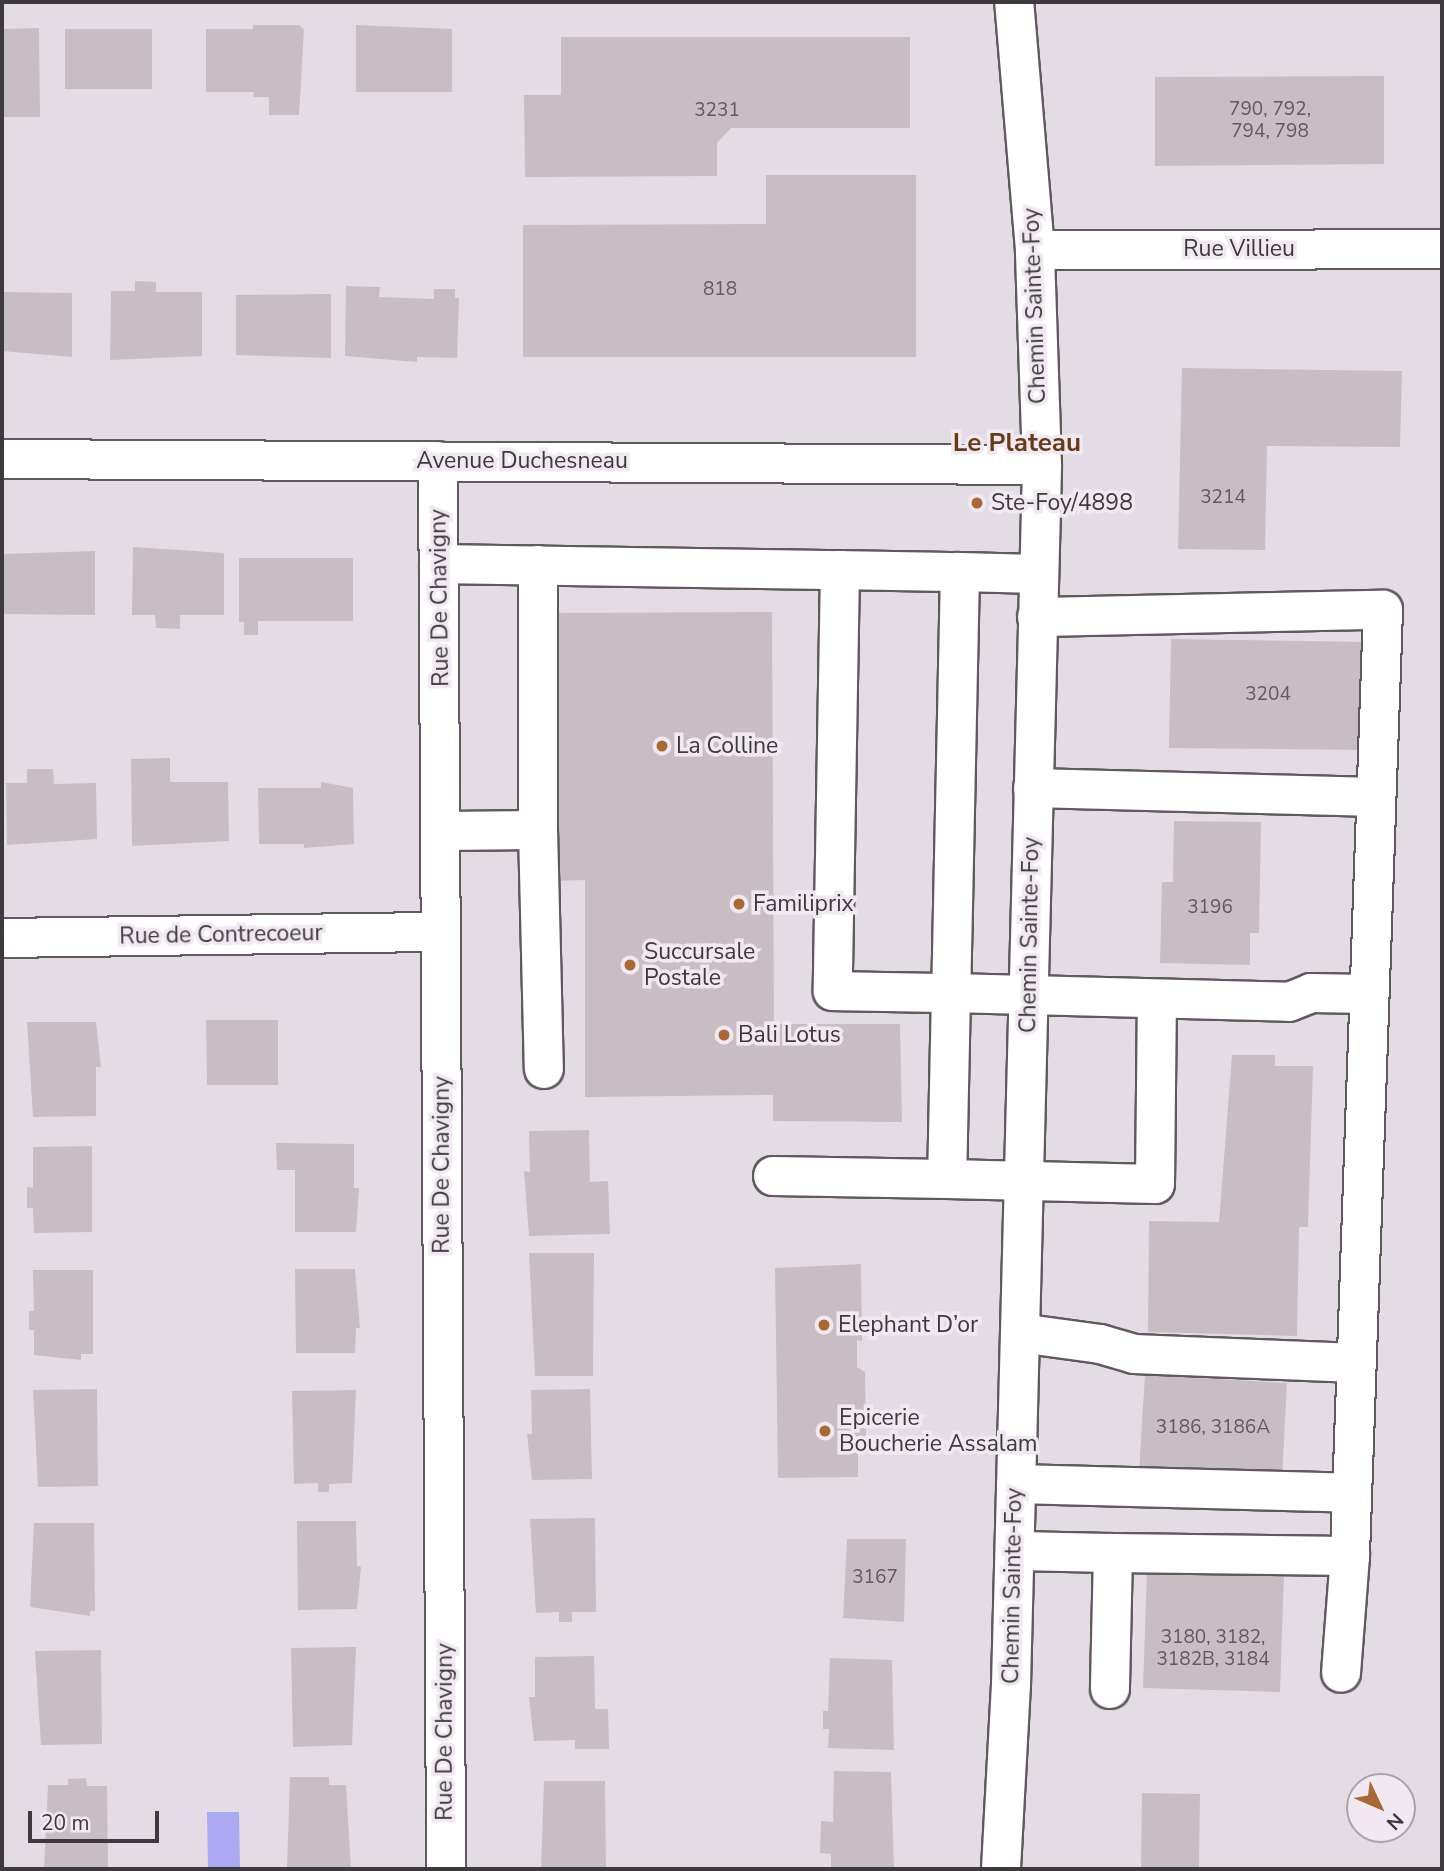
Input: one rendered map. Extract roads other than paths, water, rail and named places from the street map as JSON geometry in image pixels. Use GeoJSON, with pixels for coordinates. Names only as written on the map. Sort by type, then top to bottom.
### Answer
{"type":"FeatureCollection","features":[{"type":"Feature","properties":{"kind":"street","name":"Chemin Sainte-Foy"},"geometry":{"type":"LineString","coordinates":[[1001,1869],[1015,1551],[1042,465],[1035,250],[1014,2]]}},
{"type":"Feature","properties":{"kind":"street","name":"Rue Villieu"},"geometry":{"type":"LineString","coordinates":[[1035,250],[1442,249]]}},
{"type":"Feature","properties":{"kind":"street","name":"Avenue Duchesneau"},"geometry":{"type":"LineString","coordinates":[[2,459],[1042,465]]}},
{"type":"Feature","properties":{"kind":"street","name":"Rue De Chavigny"},"geometry":{"type":"LineString","coordinates":[[438,461],[443,831],[440,932],[446,1869]]}},
{"type":"Feature","properties":{"kind":"street"},"geometry":{"type":"LineString","coordinates":[[439,564],[1038,574]]}},
{"type":"Feature","properties":{"kind":"street"},"geometry":{"type":"LineString","coordinates":[[538,565],[538,830],[544,1069]]}},
{"type":"Feature","properties":{"kind":"street"},"geometry":{"type":"LineString","coordinates":[[840,570],[833,991],[951,993],[1030,998],[1289,1002],[1311,993],[1370,994]]}},
{"type":"Feature","properties":{"kind":"street"},"geometry":{"type":"LineString","coordinates":[[947,1179],[960,572]]}},
{"type":"Feature","properties":{"kind":"street"},"geometry":{"type":"LineString","coordinates":[[1037,617],[1383,610],[1350,1556],[1341,1672]]}},
{"type":"Feature","properties":{"kind":"street"},"geometry":{"type":"LineString","coordinates":[[1033,788],[1376,797]]}},
{"type":"Feature","properties":{"kind":"street"},"geometry":{"type":"LineString","coordinates":[[443,831],[538,830]]}},
{"type":"Feature","properties":{"kind":"street","name":"Rue de Contrecoeur"},"geometry":{"type":"LineString","coordinates":[[2,938],[440,932]]}},
{"type":"Feature","properties":{"kind":"street"},"geometry":{"type":"LineString","coordinates":[[773,1176],[1155,1184],[1157,999]]}},
{"type":"Feature","properties":{"kind":"street"},"geometry":{"type":"LineString","coordinates":[[1020,1333],[1100,1344],[1134,1354],[1356,1363]]}},
{"type":"Feature","properties":{"kind":"street"},"geometry":{"type":"LineString","coordinates":[[1016,1484],[1352,1493]]}},
{"type":"Feature","properties":{"kind":"street"},"geometry":{"type":"LineString","coordinates":[[1015,1551],[1350,1556]]}},
{"type":"Feature","properties":{"kind":"street"},"geometry":{"type":"LineString","coordinates":[[1110,1689],[1113,1553]]}},
{"type":"Feature","properties":{"kind":"water"},"geometry":{"type":"Polygon","coordinates":[[[207,1812],[239,1812],[240,1869],[208,1869],[207,1812]]]}},
{"type":"Feature","properties":{"kind":"place","name":"Ste-Foy/4898"},"geometry":{"type":"Point","coordinates":[977,503]}},
{"type":"Feature","properties":{"kind":"place","name":"La Colline"},"geometry":{"type":"Point","coordinates":[662,746]}},
{"type":"Feature","properties":{"kind":"place","name":"Familiprix"},"geometry":{"type":"Point","coordinates":[739,904]}},
{"type":"Feature","properties":{"kind":"place","name":"Succursale Postale"},"geometry":{"type":"Point","coordinates":[630,965]}},
{"type":"Feature","properties":{"kind":"place","name":"Bali Lotus"},"geometry":{"type":"Point","coordinates":[724,1035]}},
{"type":"Feature","properties":{"kind":"place","name":"Elephant D’or"},"geometry":{"type":"Point","coordinates":[824,1325]}},
{"type":"Feature","properties":{"kind":"place","name":"Epicerie Boucherie Assalam"},"geometry":{"type":"Point","coordinates":[825,1431]}},
{"type":"Feature","properties":{"kind":"district","name":"Le Plateau"},"geometry":{"type":"Point","coordinates":[1017,443]}}]}
